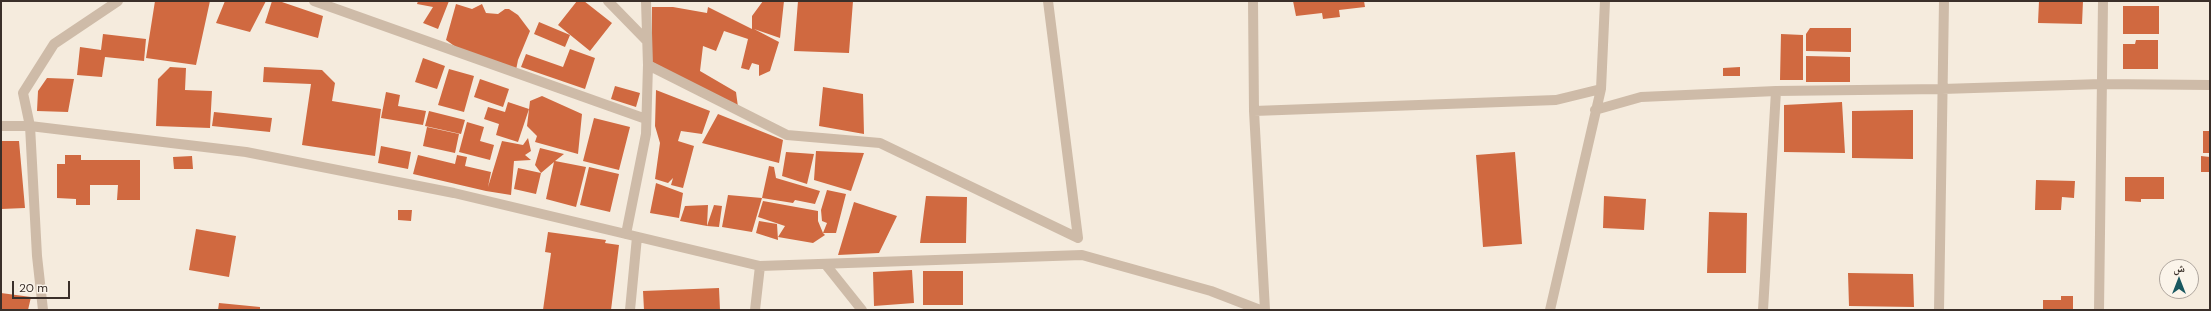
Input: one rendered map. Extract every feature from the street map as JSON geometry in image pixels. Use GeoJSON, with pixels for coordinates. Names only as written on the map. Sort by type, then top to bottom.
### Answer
{"type":"FeatureCollection","features":[{"type":"Feature","properties":{"kind":"street"},"geometry":{"type":"LineString","coordinates":[[43,310],[37,256],[30,126],[23,93],[54,44],[118,1]]}},
{"type":"Feature","properties":{"kind":"street"},"geometry":{"type":"LineString","coordinates":[[314,1],[646,119]]}},
{"type":"Feature","properties":{"kind":"street"},"geometry":{"type":"LineString","coordinates":[[608,1],[647,41]]}},
{"type":"Feature","properties":{"kind":"street"},"geometry":{"type":"LineString","coordinates":[[626,234],[646,134],[648,65],[646,1]]}},
{"type":"Feature","properties":{"kind":"street"},"geometry":{"type":"LineString","coordinates":[[1048,1],[1078,238],[1082,254]]}},
{"type":"Feature","properties":{"kind":"street"},"geometry":{"type":"LineString","coordinates":[[1253,1],[1254,111],[1265,310]]}},
{"type":"Feature","properties":{"kind":"street"},"geometry":{"type":"LineString","coordinates":[[1550,310],[1601,89],[1605,1]]}},
{"type":"Feature","properties":{"kind":"street"},"geometry":{"type":"LineString","coordinates":[[1939,310],[1944,1]]}},
{"type":"Feature","properties":{"kind":"street"},"geometry":{"type":"LineString","coordinates":[[2099,310],[2103,1]]}},
{"type":"Feature","properties":{"kind":"street"},"geometry":{"type":"LineString","coordinates":[[648,65],[786,135],[880,143],[1078,238]]}},
{"type":"Feature","properties":{"kind":"street"},"geometry":{"type":"LineString","coordinates":[[1595,110],[1641,97],[1776,91],[1942,89],[2102,84],[2210,85]]}},
{"type":"Feature","properties":{"kind":"street"},"geometry":{"type":"LineString","coordinates":[[1254,111],[1556,100],[1601,89]]}},
{"type":"Feature","properties":{"kind":"street"},"geometry":{"type":"LineString","coordinates":[[1763,310],[1776,91]]}},
{"type":"Feature","properties":{"kind":"street"},"geometry":{"type":"LineString","coordinates":[[1,126],[30,126],[246,152],[454,193],[760,266],[826,265],[1082,254],[1210,292],[1260,310]]}},
{"type":"Feature","properties":{"kind":"street"},"geometry":{"type":"LineString","coordinates":[[630,310],[637,237]]}},
{"type":"Feature","properties":{"kind":"street"},"geometry":{"type":"LineString","coordinates":[[826,265],[862,310]]}},
{"type":"Feature","properties":{"kind":"street"},"geometry":{"type":"LineString","coordinates":[[755,310],[760,266]]}},
{"type":"Feature","properties":{"kind":"building"},"geometry":{"type":"Polygon","coordinates":[[[155,1],[210,1],[196,65],[146,58],[155,1]]]}},
{"type":"Feature","properties":{"kind":"building"},"geometry":{"type":"Polygon","coordinates":[[[225,1],[266,1],[250,32],[216,23],[225,1]]]}},
{"type":"Feature","properties":{"kind":"building"},"geometry":{"type":"Polygon","coordinates":[[[272,1],[279,1],[323,16],[318,38],[265,23],[272,1]]]}},
{"type":"Feature","properties":{"kind":"building"},"geometry":{"type":"Polygon","coordinates":[[[418,1],[449,1],[438,29],[423,23],[433,7],[417,4],[418,1]]]}},
{"type":"Feature","properties":{"kind":"building"},"geometry":{"type":"Polygon","coordinates":[[[577,1],[584,1],[612,23],[590,51],[558,25],[577,1]]]}},
{"type":"Feature","properties":{"kind":"building"},"geometry":{"type":"Polygon","coordinates":[[[763,1],[784,1],[780,38],[754,29],[779,42],[770,71],[759,76],[759,65],[752,63],[749,70],[741,68],[748,39],[724,31],[716,51],[703,46],[700,71],[736,92],[738,107],[652,62],[652,7],[673,7],[707,13],[708,7],[752,29],[752,16],[763,1]]]}},
{"type":"Feature","properties":{"kind":"building"},"geometry":{"type":"Polygon","coordinates":[[[798,1],[853,1],[849,53],[794,51],[798,1]]]}},
{"type":"Feature","properties":{"kind":"building"},"geometry":{"type":"Polygon","coordinates":[[[1293,1],[1364,1],[1365,7],[1339,10],[1340,17],[1323,19],[1322,13],[1296,16],[1293,1]]]}},
{"type":"Feature","properties":{"kind":"building"},"geometry":{"type":"Polygon","coordinates":[[[2039,1],[2083,1],[2082,24],[2038,23],[2039,1]]]}},
{"type":"Feature","properties":{"kind":"building"},"geometry":{"type":"Polygon","coordinates":[[[456,4],[472,9],[482,4],[486,13],[498,14],[505,9],[509,9],[518,15],[530,31],[518,60],[516,70],[460,50],[446,40],[456,4]]]}},
{"type":"Feature","properties":{"kind":"building"},"geometry":{"type":"Polygon","coordinates":[[[2123,6],[2159,6],[2159,34],[2123,34],[2123,6]]]}},
{"type":"Feature","properties":{"kind":"building"},"geometry":{"type":"Polygon","coordinates":[[[539,22],[570,35],[565,47],[534,34],[539,22]]]}},
{"type":"Feature","properties":{"kind":"building"},"geometry":{"type":"Polygon","coordinates":[[[1810,28],[1851,28],[1851,52],[1806,51],[1806,34],[1810,28]]]}},
{"type":"Feature","properties":{"kind":"building"},"geometry":{"type":"Polygon","coordinates":[[[103,34],[146,39],[144,61],[105,57],[102,77],[77,75],[80,47],[101,50],[103,34]]]}},
{"type":"Feature","properties":{"kind":"building"},"geometry":{"type":"Polygon","coordinates":[[[1781,34],[1803,35],[1803,80],[1780,80],[1781,34]]]}},
{"type":"Feature","properties":{"kind":"building"},"geometry":{"type":"Polygon","coordinates":[[[2136,40],[2158,40],[2158,69],[2123,69],[2123,44],[2135,44],[2136,40]]]}},
{"type":"Feature","properties":{"kind":"building"},"geometry":{"type":"Polygon","coordinates":[[[570,49],[595,58],[585,89],[521,67],[526,54],[563,67],[570,49]]]}},
{"type":"Feature","properties":{"kind":"building"},"geometry":{"type":"Polygon","coordinates":[[[1806,56],[1850,57],[1850,82],[1806,82],[1806,56]]]}},
{"type":"Feature","properties":{"kind":"building"},"geometry":{"type":"Polygon","coordinates":[[[423,58],[445,66],[437,89],[415,82],[423,58]]]}},
{"type":"Feature","properties":{"kind":"building"},"geometry":{"type":"Polygon","coordinates":[[[170,67],[186,68],[185,90],[212,91],[210,128],[156,126],[158,79],[170,67]]]}},
{"type":"Feature","properties":{"kind":"building"},"geometry":{"type":"Polygon","coordinates":[[[264,67],[322,70],[335,83],[332,101],[381,109],[375,156],[302,145],[311,84],[263,82],[264,67]]]}},
{"type":"Feature","properties":{"kind":"building"},"geometry":{"type":"Polygon","coordinates":[[[1740,67],[1740,76],[1723,76],[1723,68],[1740,67]]]}},
{"type":"Feature","properties":{"kind":"building"},"geometry":{"type":"Polygon","coordinates":[[[449,69],[474,76],[464,112],[438,105],[449,69]]]}},
{"type":"Feature","properties":{"kind":"building"},"geometry":{"type":"Polygon","coordinates":[[[47,78],[74,79],[68,112],[37,111],[38,91],[47,78]]]}},
{"type":"Feature","properties":{"kind":"building"},"geometry":{"type":"Polygon","coordinates":[[[480,79],[509,89],[503,107],[474,97],[480,79]]]}},
{"type":"Feature","properties":{"kind":"building"},"geometry":{"type":"Polygon","coordinates":[[[615,86],[640,93],[636,107],[611,99],[615,86]]]}},
{"type":"Feature","properties":{"kind":"building"},"geometry":{"type":"Polygon","coordinates":[[[823,87],[863,94],[864,134],[819,126],[823,87]]]}},
{"type":"Feature","properties":{"kind":"building"},"geometry":{"type":"Polygon","coordinates":[[[656,90],[710,111],[702,134],[681,131],[678,141],[694,146],[683,188],[671,185],[673,178],[668,183],[655,179],[660,143],[655,126],[656,90]]]}},
{"type":"Feature","properties":{"kind":"building"},"geometry":{"type":"Polygon","coordinates":[[[386,92],[400,95],[398,106],[426,111],[423,125],[381,118],[386,92]]]}},
{"type":"Feature","properties":{"kind":"building"},"geometry":{"type":"Polygon","coordinates":[[[542,96],[582,114],[578,154],[535,142],[537,136],[527,126],[530,101],[542,96]]]}},
{"type":"Feature","properties":{"kind":"building"},"geometry":{"type":"Polygon","coordinates":[[[508,102],[529,109],[518,142],[496,135],[499,124],[484,119],[488,107],[505,112],[508,102]]]}},
{"type":"Feature","properties":{"kind":"building"},"geometry":{"type":"Polygon","coordinates":[[[1842,102],[1845,153],[1784,152],[1784,105],[1842,102]]]}},
{"type":"Feature","properties":{"kind":"building"},"geometry":{"type":"Polygon","coordinates":[[[1913,110],[1913,159],[1852,158],[1852,111],[1913,110]]]}},
{"type":"Feature","properties":{"kind":"building"},"geometry":{"type":"Polygon","coordinates":[[[429,111],[465,120],[461,134],[425,126],[429,111]]]}},
{"type":"Feature","properties":{"kind":"building"},"geometry":{"type":"Polygon","coordinates":[[[214,112],[272,118],[270,132],[212,126],[214,112]]]}},
{"type":"Feature","properties":{"kind":"building"},"geometry":{"type":"Polygon","coordinates":[[[718,114],[783,140],[779,163],[702,143],[718,114]]]}},
{"type":"Feature","properties":{"kind":"building"},"geometry":{"type":"Polygon","coordinates":[[[594,118],[630,127],[619,170],[583,161],[594,118]]]}},
{"type":"Feature","properties":{"kind":"building"},"geometry":{"type":"Polygon","coordinates":[[[467,122],[484,127],[480,141],[494,145],[490,160],[459,152],[467,122]]]}},
{"type":"Feature","properties":{"kind":"building"},"geometry":{"type":"Polygon","coordinates":[[[427,127],[459,134],[455,153],[423,146],[427,127]]]}},
{"type":"Feature","properties":{"kind":"building"},"geometry":{"type":"Polygon","coordinates":[[[2203,131],[2210,131],[2210,153],[2203,153],[2203,131]]]}},
{"type":"Feature","properties":{"kind":"building"},"geometry":{"type":"Polygon","coordinates":[[[528,138],[531,151],[525,155],[531,160],[514,161],[511,195],[486,191],[413,174],[418,155],[455,164],[457,155],[467,157],[465,166],[491,172],[488,187],[502,141],[523,145],[528,138]]]}},
{"type":"Feature","properties":{"kind":"building"},"geometry":{"type":"Polygon","coordinates":[[[1,141],[19,141],[25,208],[1,209],[1,141]]]}},
{"type":"Feature","properties":{"kind":"building"},"geometry":{"type":"Polygon","coordinates":[[[381,146],[411,152],[408,169],[378,163],[381,146]]]}},
{"type":"Feature","properties":{"kind":"building"},"geometry":{"type":"Polygon","coordinates":[[[540,148],[564,154],[555,161],[586,167],[576,207],[546,199],[554,162],[541,173],[535,165],[540,148]]]}},
{"type":"Feature","properties":{"kind":"building"},"geometry":{"type":"Polygon","coordinates":[[[816,151],[864,153],[851,191],[814,180],[816,151]]]}},
{"type":"Feature","properties":{"kind":"building"},"geometry":{"type":"Polygon","coordinates":[[[786,152],[814,154],[807,184],[782,176],[786,152]]]}},
{"type":"Feature","properties":{"kind":"building"},"geometry":{"type":"Polygon","coordinates":[[[1515,152],[1522,244],[1483,247],[1476,155],[1515,152]]]}},
{"type":"Feature","properties":{"kind":"building"},"geometry":{"type":"Polygon","coordinates":[[[65,155],[81,155],[81,160],[140,160],[140,200],[117,200],[118,185],[90,185],[90,205],[76,205],[76,199],[57,198],[57,164],[65,164],[65,155]]]}},
{"type":"Feature","properties":{"kind":"building"},"geometry":{"type":"Polygon","coordinates":[[[192,156],[193,169],[174,169],[173,157],[192,156]]]}},
{"type":"Feature","properties":{"kind":"building"},"geometry":{"type":"Polygon","coordinates":[[[2201,156],[2210,157],[2210,172],[2201,172],[2201,156]]]}},
{"type":"Feature","properties":{"kind":"building"},"geometry":{"type":"Polygon","coordinates":[[[769,166],[774,167],[776,178],[820,191],[815,204],[795,200],[793,203],[762,198],[769,166]]]}},
{"type":"Feature","properties":{"kind":"building"},"geometry":{"type":"Polygon","coordinates":[[[589,167],[619,174],[610,212],[580,205],[589,167]]]}},
{"type":"Feature","properties":{"kind":"building"},"geometry":{"type":"Polygon","coordinates":[[[518,168],[541,173],[536,194],[514,189],[518,168]]]}},
{"type":"Feature","properties":{"kind":"building"},"geometry":{"type":"Polygon","coordinates":[[[2125,177],[2164,177],[2164,199],[2141,199],[2141,202],[2125,201],[2125,177]]]}},
{"type":"Feature","properties":{"kind":"building"},"geometry":{"type":"Polygon","coordinates":[[[2036,180],[2075,181],[2074,198],[2062,197],[2061,210],[2035,210],[2036,180]]]}},
{"type":"Feature","properties":{"kind":"building"},"geometry":{"type":"Polygon","coordinates":[[[656,183],[683,193],[679,218],[650,213],[656,183]]]}},
{"type":"Feature","properties":{"kind":"building"},"geometry":{"type":"Polygon","coordinates":[[[827,190],[846,194],[836,233],[823,233],[827,223],[822,221],[821,210],[827,190]]]}},
{"type":"Feature","properties":{"kind":"building"},"geometry":{"type":"Polygon","coordinates":[[[728,195],[762,198],[752,232],[722,227],[728,195]]]}},
{"type":"Feature","properties":{"kind":"building"},"geometry":{"type":"Polygon","coordinates":[[[926,196],[967,197],[966,243],[920,243],[926,196]]]}},
{"type":"Feature","properties":{"kind":"building"},"geometry":{"type":"Polygon","coordinates":[[[1604,196],[1646,199],[1644,230],[1603,228],[1604,196]]]}},
{"type":"Feature","properties":{"kind":"building"},"geometry":{"type":"Polygon","coordinates":[[[763,201],[818,211],[818,221],[825,235],[813,243],[778,237],[785,226],[758,217],[763,201]]]}},
{"type":"Feature","properties":{"kind":"building"},"geometry":{"type":"Polygon","coordinates":[[[854,202],[897,216],[879,253],[838,255],[854,202]]]}},
{"type":"Feature","properties":{"kind":"building"},"geometry":{"type":"Polygon","coordinates":[[[708,205],[707,226],[680,221],[685,206],[708,205]]]}},
{"type":"Feature","properties":{"kind":"building"},"geometry":{"type":"Polygon","coordinates":[[[714,205],[722,206],[719,227],[707,226],[714,205]]]}},
{"type":"Feature","properties":{"kind":"building"},"geometry":{"type":"Polygon","coordinates":[[[398,210],[412,210],[411,221],[398,220],[398,210]]]}},
{"type":"Feature","properties":{"kind":"building"},"geometry":{"type":"Polygon","coordinates":[[[1709,212],[1747,213],[1746,273],[1707,273],[1709,212]]]}},
{"type":"Feature","properties":{"kind":"building"},"geometry":{"type":"Polygon","coordinates":[[[759,221],[777,224],[778,240],[756,233],[759,221]]]}},
{"type":"Feature","properties":{"kind":"building"},"geometry":{"type":"Polygon","coordinates":[[[196,229],[236,236],[229,277],[189,270],[196,229]]]}},
{"type":"Feature","properties":{"kind":"building"},"geometry":{"type":"Polygon","coordinates":[[[548,232],[606,240],[605,243],[619,245],[611,310],[543,310],[551,253],[545,252],[548,232]]]}},
{"type":"Feature","properties":{"kind":"building"},"geometry":{"type":"Polygon","coordinates":[[[912,270],[914,303],[874,306],[873,272],[912,270]]]}},
{"type":"Feature","properties":{"kind":"building"},"geometry":{"type":"Polygon","coordinates":[[[923,271],[963,271],[963,305],[923,305],[923,271]]]}},
{"type":"Feature","properties":{"kind":"building"},"geometry":{"type":"Polygon","coordinates":[[[1848,273],[1913,274],[1914,307],[1849,306],[1848,273]]]}},
{"type":"Feature","properties":{"kind":"building"},"geometry":{"type":"Polygon","coordinates":[[[719,288],[720,310],[644,310],[643,291],[719,288]]]}},
{"type":"Feature","properties":{"kind":"building"},"geometry":{"type":"Polygon","coordinates":[[[1,293],[31,297],[28,310],[1,310],[1,293]]]}},
{"type":"Feature","properties":{"kind":"building"},"geometry":{"type":"Polygon","coordinates":[[[2061,296],[2073,296],[2073,310],[2043,310],[2043,300],[2061,300],[2061,296]]]}},
{"type":"Feature","properties":{"kind":"building"},"geometry":{"type":"Polygon","coordinates":[[[219,303],[260,307],[260,310],[218,310],[219,303]]]}}]}
